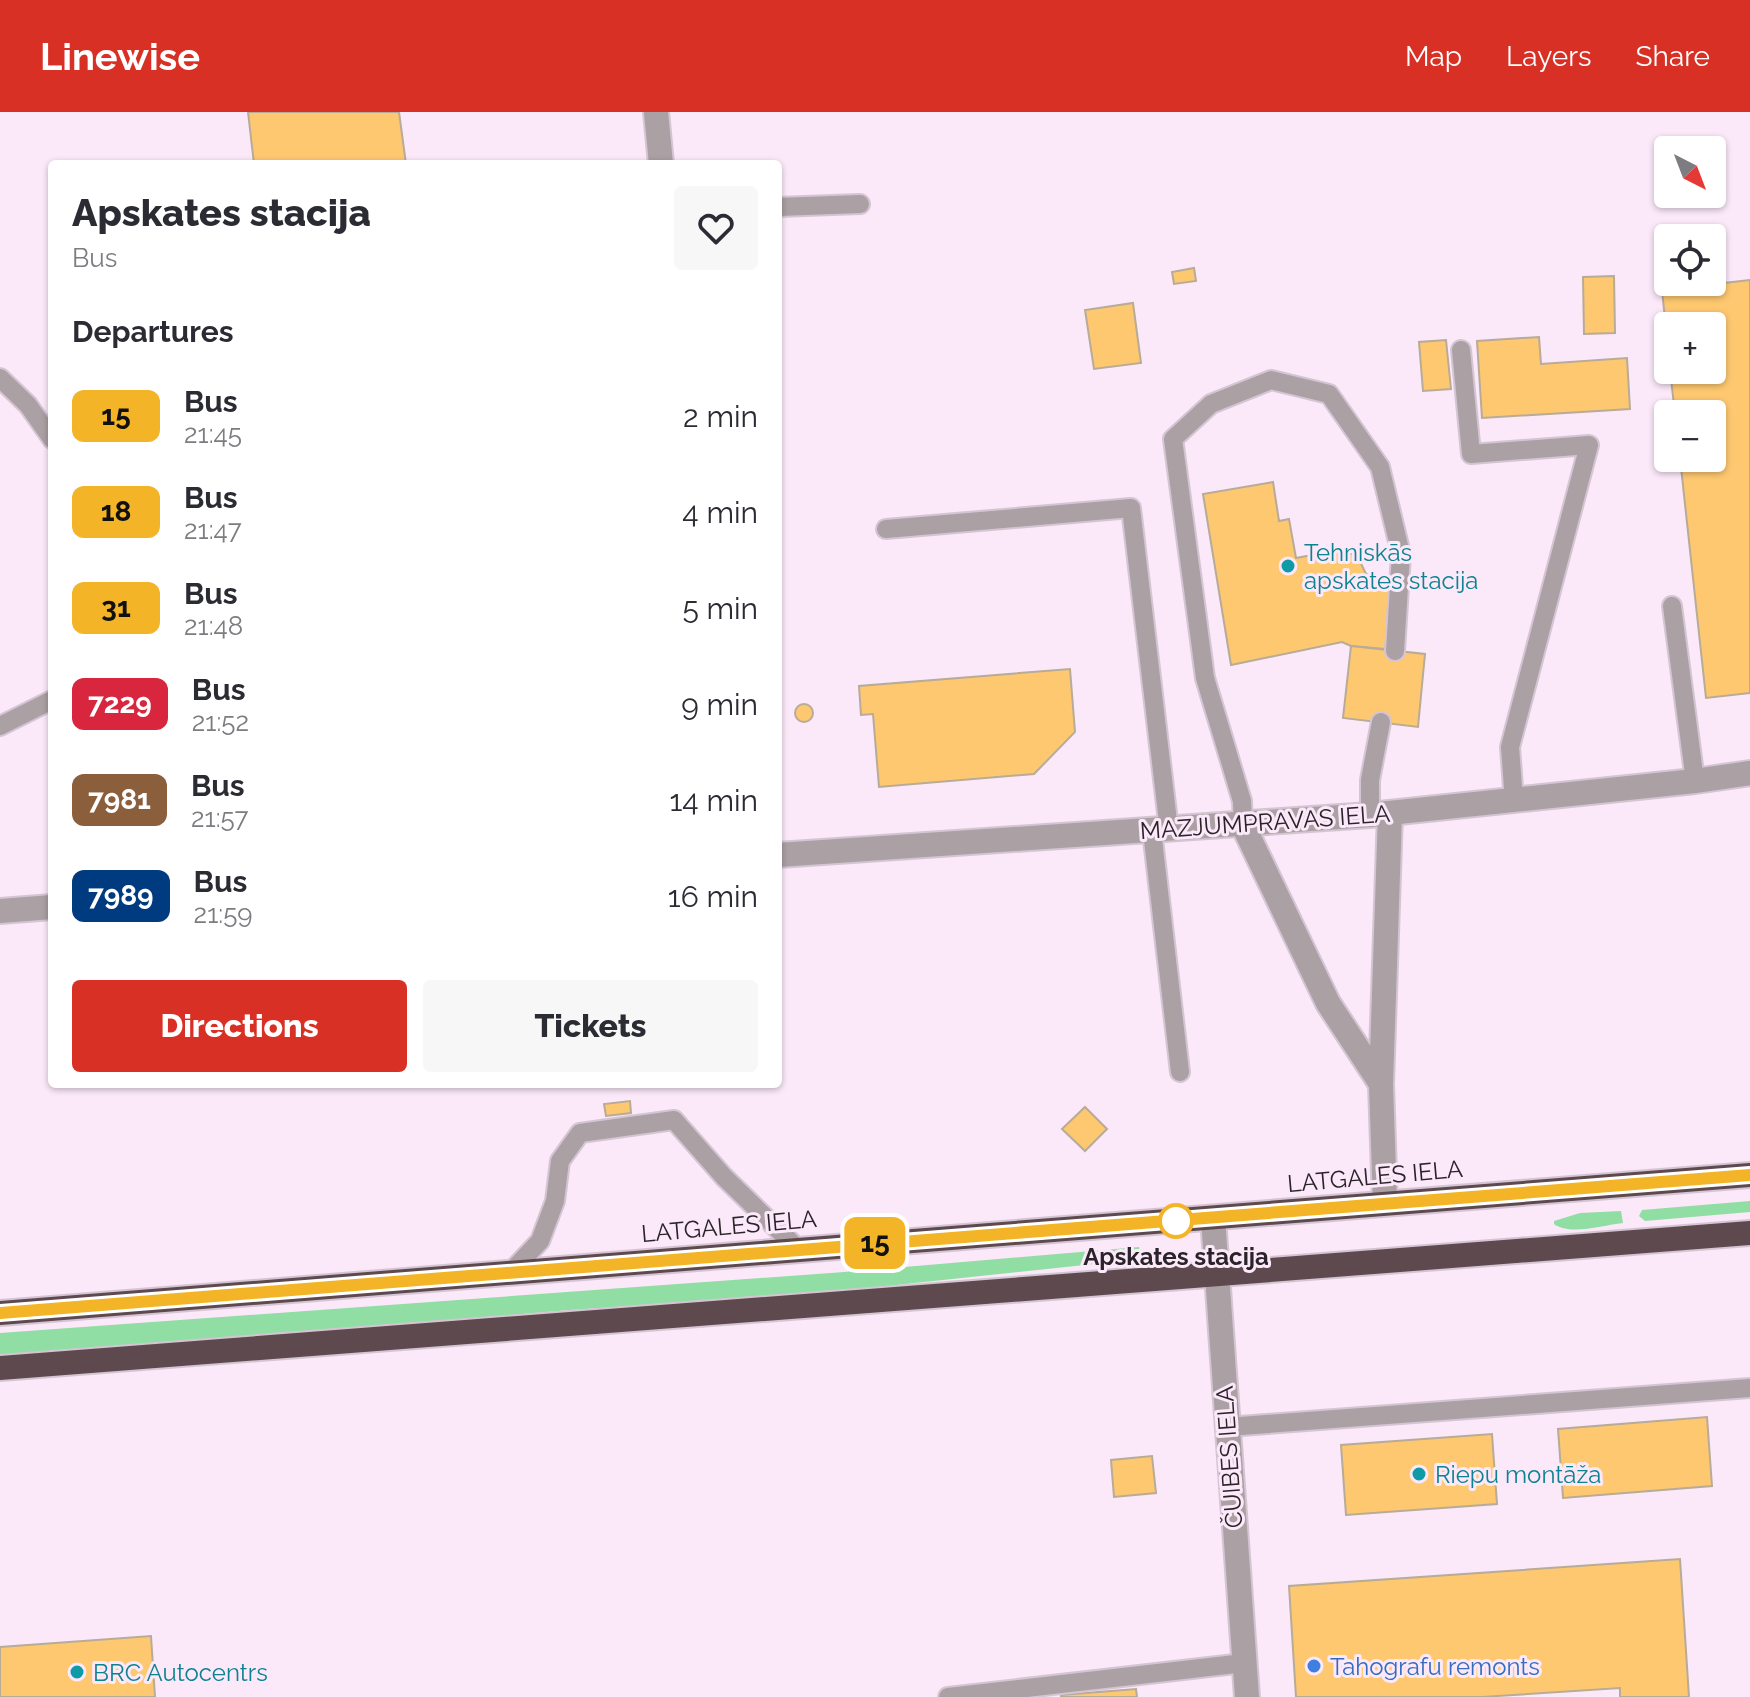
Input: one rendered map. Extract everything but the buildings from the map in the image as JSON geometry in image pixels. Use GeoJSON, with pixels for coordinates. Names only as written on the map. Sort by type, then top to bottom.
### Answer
{"type":"FeatureCollection","features":[{"type":"Feature","properties":{"kind":"highway","name":"LATGALES IELA"},"geometry":{"type":"LineString","coordinates":[[0,1313],[1750,1175]]}},
{"type":"Feature","properties":{"kind":"highway"},"geometry":{"type":"LineString","coordinates":[[0,1368],[1750,1233]]}},
{"type":"Feature","properties":{"kind":"street"},"geometry":{"type":"LineString","coordinates":[[656,112],[661,160]]}},
{"type":"Feature","properties":{"kind":"street","name":"MAZJUMPRAVAS IELA"},"geometry":{"type":"LineString","coordinates":[[782,855],[1380,814],[1750,773]]}},
{"type":"Feature","properties":{"kind":"street"},"geometry":{"type":"LineString","coordinates":[[1380,814],[1381,1084],[1385,1203]]}},
{"type":"Feature","properties":{"kind":"street"},"geometry":{"type":"LineString","coordinates":[[1243,825],[1328,1003],[1381,1084]]}},
{"type":"Feature","properties":{"kind":"street"},"geometry":{"type":"LineString","coordinates":[[0,911],[48,907]]}},
{"type":"Feature","properties":{"kind":"street","name":"ČUIBES IELA"},"geometry":{"type":"LineString","coordinates":[[1213,1218],[1247,1697]]}},
{"type":"Feature","properties":{"kind":"lane"},"geometry":{"type":"LineString","coordinates":[[782,207],[860,204]]}},
{"type":"Feature","properties":{"kind":"lane"},"geometry":{"type":"LineString","coordinates":[[1461,350],[1471,454],[1589,445],[1510,747],[1514,801]]}},
{"type":"Feature","properties":{"kind":"lane"},"geometry":{"type":"LineString","coordinates":[[0,378],[28,405],[48,433]]}},
{"type":"Feature","properties":{"kind":"lane"},"geometry":{"type":"LineString","coordinates":[[1243,825],[1242,801],[1205,678],[1173,439],[1211,404],[1271,380],[1329,394],[1380,467],[1401,554],[1395,651]]}},
{"type":"Feature","properties":{"kind":"lane"},"geometry":{"type":"LineString","coordinates":[[886,529],[1131,508],[1180,1072]]}},
{"type":"Feature","properties":{"kind":"lane"},"geometry":{"type":"LineString","coordinates":[[1672,606],[1695,781]]}},
{"type":"Feature","properties":{"kind":"lane"},"geometry":{"type":"LineString","coordinates":[[0,726],[48,702]]}},
{"type":"Feature","properties":{"kind":"lane"},"geometry":{"type":"LineString","coordinates":[[1380,814],[1370,780],[1381,722]]}},
{"type":"Feature","properties":{"kind":"lane"},"geometry":{"type":"LineString","coordinates":[[510,1273],[540,1241],[555,1201],[560,1161],[580,1133],[674,1120],[724,1177],[798,1249]]}},
{"type":"Feature","properties":{"kind":"lane"},"geometry":{"type":"LineString","coordinates":[[1227,1427],[1750,1388]]}},
{"type":"Feature","properties":{"kind":"lane"},"geometry":{"type":"LineString","coordinates":[[948,1697],[1244,1663]]}},
{"type":"Feature","properties":{"kind":"green space"},"geometry":{"type":"Polygon","coordinates":[[[1750,1201],[1750,1212],[1645,1221],[1639,1216],[1642,1210],[1750,1201]]]}},
{"type":"Feature","properties":{"kind":"green space"},"geometry":{"type":"Polygon","coordinates":[[[1621,1211],[1623,1223],[1587,1229],[1569,1229],[1554,1224],[1554,1221],[1580,1213],[1621,1211]]]}},
{"type":"Feature","properties":{"kind":"green space"},"geometry":{"type":"Polygon","coordinates":[[[1139,1247],[1141,1259],[793,1296],[570,1310],[0,1358],[0,1333],[858,1271],[1139,1247]]]}},
{"type":"Feature","properties":{"kind":"bus line","name":"15"},"geometry":{"type":"LineString","coordinates":[[0,1313],[1750,1175]]}},
{"type":"Feature","properties":{"kind":"place","name":"Tehniskās apskates stacija"},"geometry":{"type":"Point","coordinates":[1288,566]}},
{"type":"Feature","properties":{"kind":"place","name":"Apskates stacija"},"geometry":{"type":"Point","coordinates":[1176,1221]}},
{"type":"Feature","properties":{"kind":"place","name":"Riepu montāža"},"geometry":{"type":"Point","coordinates":[1419,1474]}},
{"type":"Feature","properties":{"kind":"place","name":"Tahografu remonts"},"geometry":{"type":"Point","coordinates":[1314,1666]}},
{"type":"Feature","properties":{"kind":"place","name":"BRC Autocentrs"},"geometry":{"type":"Point","coordinates":[77,1672]}}]}
